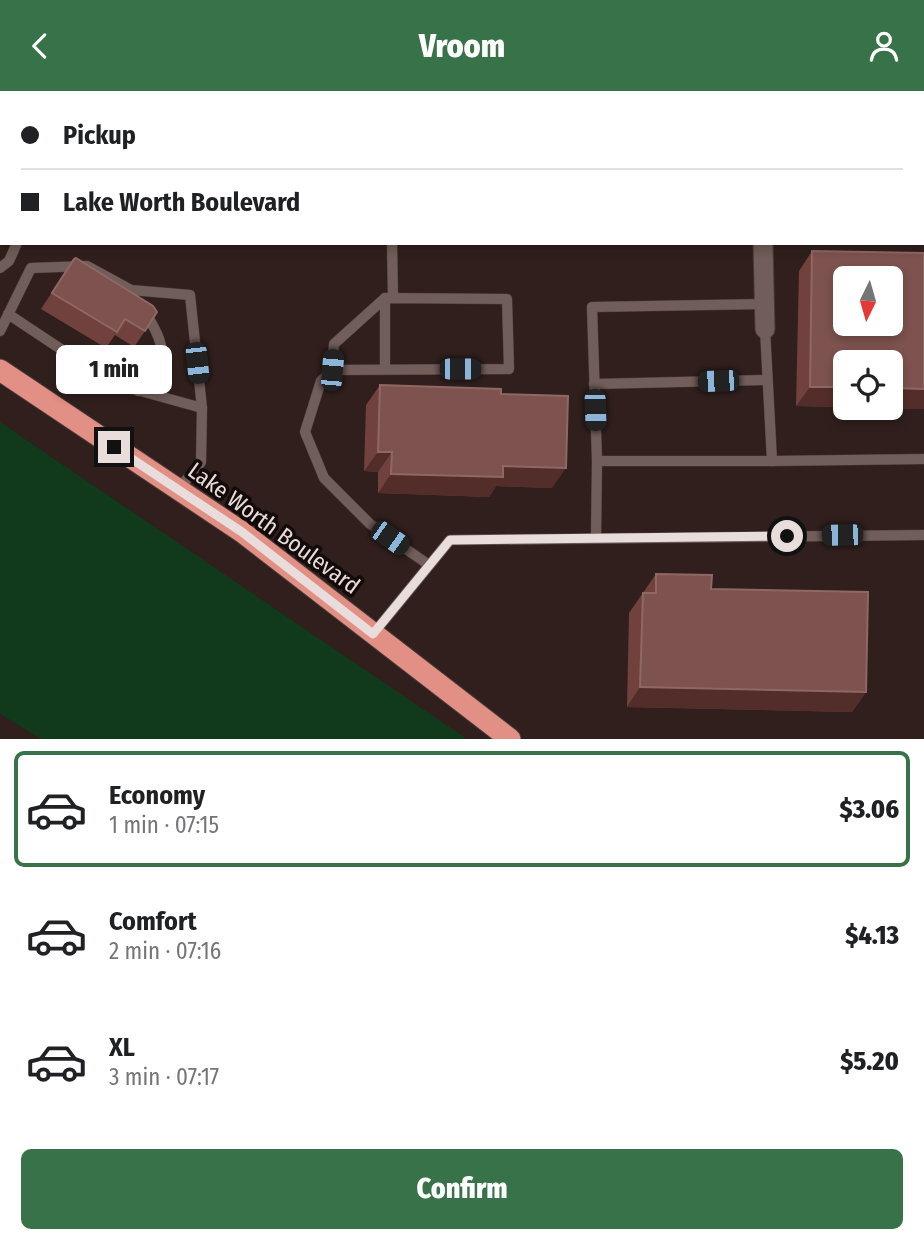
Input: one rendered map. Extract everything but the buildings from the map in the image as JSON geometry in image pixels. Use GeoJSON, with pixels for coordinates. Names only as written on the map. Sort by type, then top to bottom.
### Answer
{"type":"FeatureCollection","features":[{"type":"Feature","properties":{"kind":"highway","name":"Lake Worth Boulevard"},"geometry":{"type":"LineString","coordinates":[[0,370],[242,532],[510,739]]}},
{"type":"Feature","properties":{"kind":"street"},"geometry":{"type":"LineString","coordinates":[[763,245],[765,329]]}},
{"type":"Feature","properties":{"kind":"lane"},"geometry":{"type":"LineString","coordinates":[[0,268],[9,261],[16,245]]}},
{"type":"Feature","properties":{"kind":"lane"},"geometry":{"type":"LineString","coordinates":[[385,368],[392,245]]}},
{"type":"Feature","properties":{"kind":"lane"},"geometry":{"type":"LineString","coordinates":[[0,331],[31,268],[87,265],[131,290],[190,295],[202,408],[201,462],[178,490]]}},
{"type":"Feature","properties":{"kind":"lane"},"geometry":{"type":"LineString","coordinates":[[131,290],[156,332],[162,352],[138,391]]}},
{"type":"Feature","properties":{"kind":"lane"},"geometry":{"type":"LineString","coordinates":[[332,370],[509,369],[507,299],[389,298],[334,344],[332,370],[321,381],[305,432],[324,478],[370,524],[429,565]]}},
{"type":"Feature","properties":{"kind":"lane"},"geometry":{"type":"LineString","coordinates":[[596,538],[597,461],[592,307],[764,304]]}},
{"type":"Feature","properties":{"kind":"lane"},"geometry":{"type":"LineString","coordinates":[[8,314],[112,383],[202,408]]}},
{"type":"Feature","properties":{"kind":"lane"},"geometry":{"type":"LineString","coordinates":[[765,329],[772,461]]}},
{"type":"Feature","properties":{"kind":"lane"},"geometry":{"type":"LineString","coordinates":[[594,384],[767,380]]}},
{"type":"Feature","properties":{"kind":"lane"},"geometry":{"type":"LineString","coordinates":[[597,461],[924,459]]}},
{"type":"Feature","properties":{"kind":"lane"},"geometry":{"type":"LineString","coordinates":[[373,634],[450,540],[924,535]]}},
{"type":"Feature","properties":{"kind":"green space"},"geometry":{"type":"Polygon","coordinates":[[[0,422],[467,739],[41,739],[0,714],[0,422]]]}},
{"type":"Feature","properties":{"kind":"route"},"geometry":{"type":"LineString","coordinates":[[114,447],[242,532],[373,634],[450,540],[787,536]]}}]}
